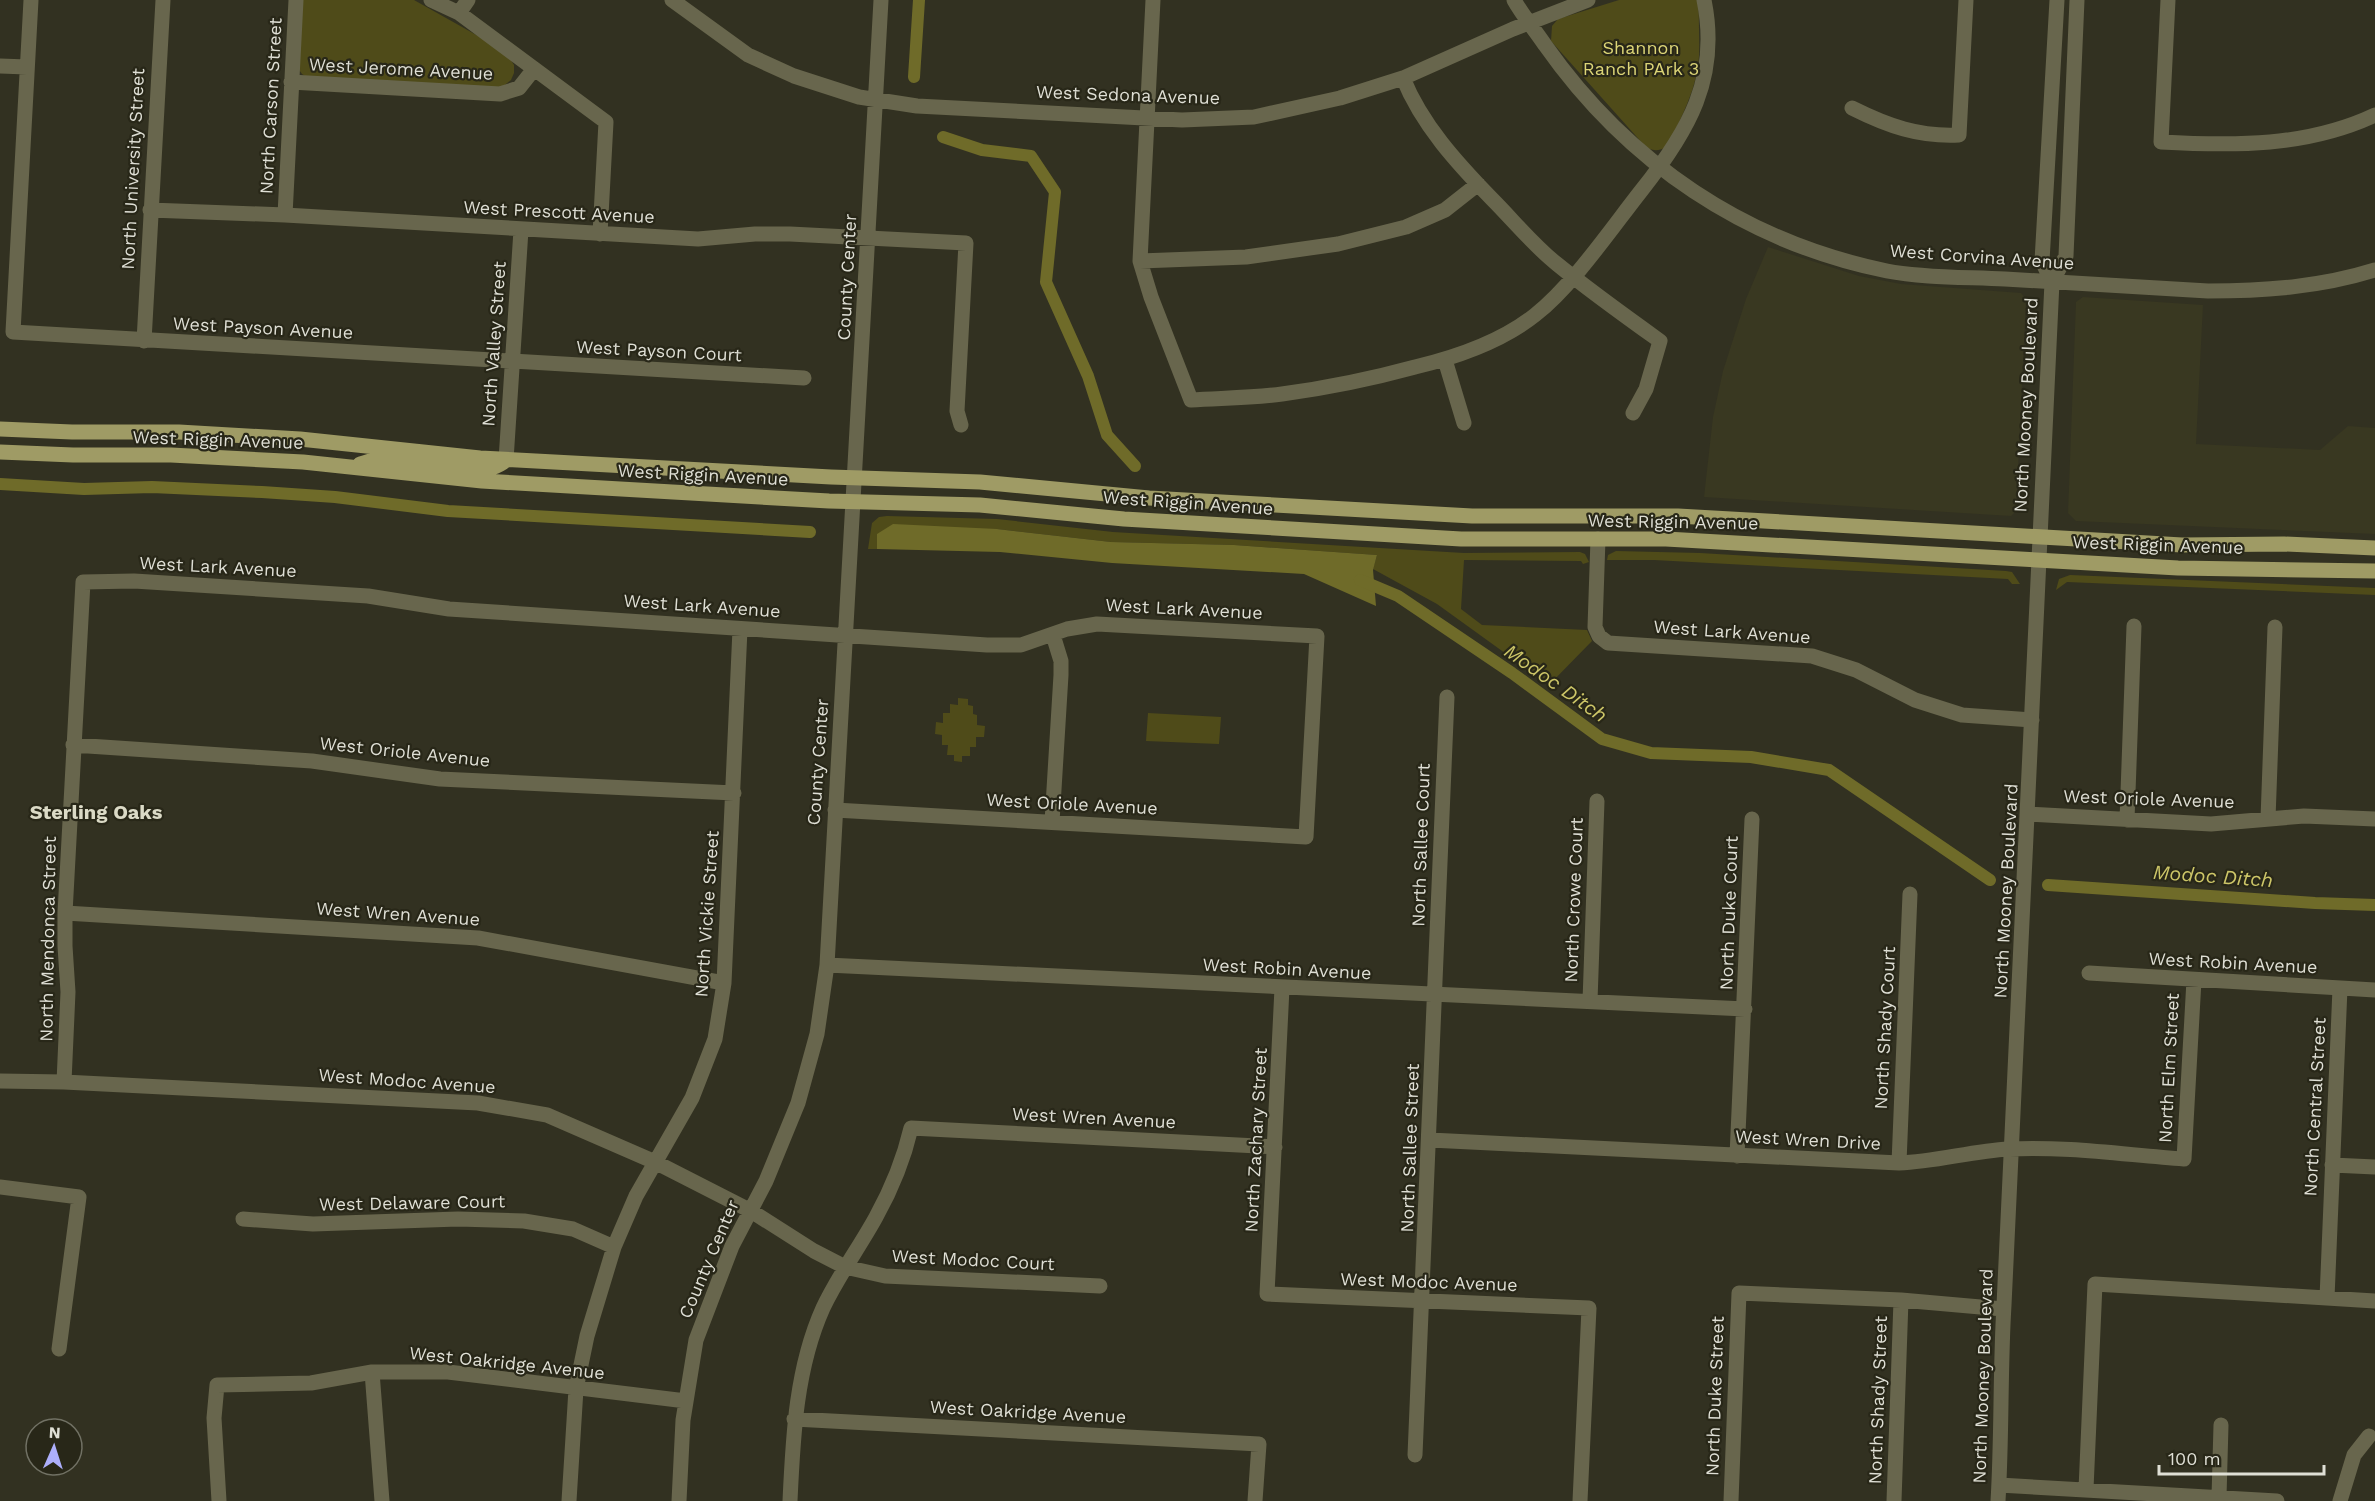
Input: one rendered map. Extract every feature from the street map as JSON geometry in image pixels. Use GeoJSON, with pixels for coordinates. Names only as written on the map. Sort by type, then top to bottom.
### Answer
{"type":"FeatureCollection","features":[{"type":"Feature","properties":{"kind":"main road","name":"West Riggin Avenue"},"geometry":{"type":"LineString","coordinates":[[0,429],[179,432],[300,439],[506,460],[1005,484],[1149,498],[1472,516],[1678,516],[2182,544],[2284,544],[2375,548]]}},
{"type":"Feature","properties":{"kind":"main road","name":"West Riggin Avenue"},"geometry":{"type":"LineString","coordinates":[[0,452],[194,456],[351,466],[482,482],[854,502],[980,505],[1136,520],[1448,538],[1521,541],[1678,539],[2178,568],[2375,572]]}},
{"type":"Feature","properties":{"kind":"main road"},"geometry":{"type":"LineString","coordinates":[[351,466],[380,459],[487,470],[499,466],[506,460]]}},
{"type":"Feature","properties":{"kind":"street"},"geometry":{"type":"LineString","coordinates":[[0,66],[27,68],[30,0]]}},
{"type":"Feature","properties":{"kind":"street","name":"North University Street"},"geometry":{"type":"LineString","coordinates":[[144,341],[162,0]]}},
{"type":"Feature","properties":{"kind":"street","name":"North Carson Street"},"geometry":{"type":"LineString","coordinates":[[285,215],[296,0]]}},
{"type":"Feature","properties":{"kind":"street"},"geometry":{"type":"LineString","coordinates":[[430,0],[463,7],[534,69],[606,122],[600,234]]}},
{"type":"Feature","properties":{"kind":"street","name":"West Sedona Avenue"},"geometry":{"type":"LineString","coordinates":[[672,0],[748,55],[805,80],[876,101],[981,110],[1182,120],[1254,117],[1340,98],[1403,78],[1528,23],[1588,0]]}},
{"type":"Feature","properties":{"kind":"street","name":"County Center"},"geometry":{"type":"LineString","coordinates":[[679,1501],[683,1420],[696,1340],[732,1246],[766,1181],[798,1103],[817,1034],[827,965],[881,0]]}},
{"type":"Feature","properties":{"kind":"street"},"geometry":{"type":"LineString","coordinates":[[1153,0],[1140,261],[1151,297],[1191,400],[1279,394],[1368,380],[1445,360],[1475,349],[1516,328],[1536,314],[1572,276],[1660,167],[1686,129],[1703,82],[1708,33],[1704,0]]}},
{"type":"Feature","properties":{"kind":"street","name":"West Corvina Avenue"},"geometry":{"type":"LineString","coordinates":[[1514,0],[1561,68],[1610,123],[1660,167],[1680,183],[1748,224],[1811,250],[1889,271],[2208,291],[2254,291],[2331,282],[2375,270]]}},
{"type":"Feature","properties":{"kind":"street"},"geometry":{"type":"LineString","coordinates":[[1852,108],[1886,124],[1935,136],[1959,135],[1966,0]]}},
{"type":"Feature","properties":{"kind":"street","name":"North Mooney Boulevard"},"geometry":{"type":"LineString","coordinates":[[2052,282],[2042,261],[2057,0]]}},
{"type":"Feature","properties":{"kind":"street","name":"North Mooney Boulevard"},"geometry":{"type":"LineString","coordinates":[[1998,1501],[2003,1309],[2029,814],[2039,537],[2052,282],[2066,256],[2077,0]]}},
{"type":"Feature","properties":{"kind":"street"},"geometry":{"type":"LineString","coordinates":[[2168,0],[2161,142],[2233,145],[2282,141],[2328,132],[2375,115]]}},
{"type":"Feature","properties":{"kind":"street","name":"West Payson Avenue"},"geometry":{"type":"LineString","coordinates":[[27,68],[13,332],[512,362]]}},
{"type":"Feature","properties":{"kind":"street","name":"West Jerome Avenue"},"geometry":{"type":"LineString","coordinates":[[291,82],[500,94],[519,88],[534,69]]}},
{"type":"Feature","properties":{"kind":"street"},"geometry":{"type":"LineString","coordinates":[[1403,78],[1412,100],[1426,123],[1478,184],[1555,263],[1660,341],[1646,389],[1633,413]]}},
{"type":"Feature","properties":{"kind":"street"},"geometry":{"type":"LineString","coordinates":[[1140,261],[1246,257],[1338,244],[1406,227],[1445,210],[1478,184]]}},
{"type":"Feature","properties":{"kind":"street","name":"West Prescott Avenue"},"geometry":{"type":"LineString","coordinates":[[150,210],[285,215],[698,239],[755,234],[790,234],[966,243],[957,411],[961,425]]}},
{"type":"Feature","properties":{"kind":"street","name":"North Valley Street"},"geometry":{"type":"LineString","coordinates":[[506,460],[521,230]]}},
{"type":"Feature","properties":{"kind":"street"},"geometry":{"type":"LineString","coordinates":[[1445,360],[1464,423]]}},
{"type":"Feature","properties":{"kind":"street","name":"West Payson Court"},"geometry":{"type":"LineString","coordinates":[[512,362],[804,378]]}},
{"type":"Feature","properties":{"kind":"street","name":"West Lark Avenue"},"geometry":{"type":"LineString","coordinates":[[1598,539],[1595,627],[1599,636],[1608,643],[1812,656],[1856,670],[1915,699],[1962,715],[2032,720]]}},
{"type":"Feature","properties":{"kind":"street","name":"West Lark Avenue"},"geometry":{"type":"LineString","coordinates":[[82,582],[134,581],[368,596],[449,609],[1005,645],[1021,645],[1067,629],[1097,624],[1317,636],[1306,837]]}},
{"type":"Feature","properties":{"kind":"street","name":"North Mendonca Street"},"geometry":{"type":"LineString","coordinates":[[64,1082],[69,992],[65,913],[82,582]]}},
{"type":"Feature","properties":{"kind":"street"},"geometry":{"type":"LineString","coordinates":[[2127,820],[2134,626]]}},
{"type":"Feature","properties":{"kind":"street"},"geometry":{"type":"LineString","coordinates":[[2268,819],[2275,627]]}},
{"type":"Feature","properties":{"kind":"street","name":"North Vickie Street"},"geometry":{"type":"LineString","coordinates":[[569,1501],[576,1389],[587,1336],[614,1247],[636,1196],[692,1098],[715,1040],[724,983],[740,629]]}},
{"type":"Feature","properties":{"kind":"street"},"geometry":{"type":"LineString","coordinates":[[1052,822],[1061,675],[1061,661],[1053,635]]}},
{"type":"Feature","properties":{"kind":"street","name":"North Sallee Court"},"geometry":{"type":"LineString","coordinates":[[1434,995],[1447,697]]}},
{"type":"Feature","properties":{"kind":"street","name":"West Oriole Avenue"},"geometry":{"type":"LineString","coordinates":[[73,745],[312,761],[440,779],[734,794]]}},
{"type":"Feature","properties":{"kind":"street","name":"North Crowe Court"},"geometry":{"type":"LineString","coordinates":[[1590,1000],[1597,801]]}},
{"type":"Feature","properties":{"kind":"street","name":"West Oriole Avenue"},"geometry":{"type":"LineString","coordinates":[[835,810],[1306,837]]}},
{"type":"Feature","properties":{"kind":"street","name":"West Oriole Avenue"},"geometry":{"type":"LineString","coordinates":[[2029,814],[2211,824],[2304,816],[2375,819]]}},
{"type":"Feature","properties":{"kind":"street","name":"North Duke Court"},"geometry":{"type":"LineString","coordinates":[[1745,1009],[1752,819]]}},
{"type":"Feature","properties":{"kind":"street","name":"North Shady Court"},"geometry":{"type":"LineString","coordinates":[[1899,1163],[1910,894]]}},
{"type":"Feature","properties":{"kind":"street","name":"West Wren Avenue"},"geometry":{"type":"LineString","coordinates":[[65,913],[478,938],[724,983]]}},
{"type":"Feature","properties":{"kind":"street","name":"West Robin Avenue"},"geometry":{"type":"LineString","coordinates":[[827,965],[1745,1009]]}},
{"type":"Feature","properties":{"kind":"street","name":"West Robin Avenue"},"geometry":{"type":"LineString","coordinates":[[2089,973],[2375,990]]}},
{"type":"Feature","properties":{"kind":"street","name":"North Elm Street"},"geometry":{"type":"LineString","coordinates":[[2184,1159],[2194,980]]}},
{"type":"Feature","properties":{"kind":"street","name":"North Zachary Street"},"geometry":{"type":"LineString","coordinates":[[1267,1294],[1282,988]]}},
{"type":"Feature","properties":{"kind":"street","name":"North Central Street"},"geometry":{"type":"LineString","coordinates":[[2327,1298],[2340,988]]}},
{"type":"Feature","properties":{"kind":"street","name":"North Sallee Street"},"geometry":{"type":"LineString","coordinates":[[1423,1301],[1434,995]]}},
{"type":"Feature","properties":{"kind":"street"},"geometry":{"type":"LineString","coordinates":[[1737,1156],[1745,1009]]}},
{"type":"Feature","properties":{"kind":"street","name":"West Modoc Avenue"},"geometry":{"type":"LineString","coordinates":[[0,1081],[64,1082],[478,1103],[547,1115],[655,1162],[751,1211],[814,1251],[845,1267]]}},
{"type":"Feature","properties":{"kind":"street","name":"West Wren Avenue"},"geometry":{"type":"LineString","coordinates":[[845,1267],[877,1216],[907,1145],[911,1128],[1275,1147]]}},
{"type":"Feature","properties":{"kind":"street","name":"West Wren Drive"},"geometry":{"type":"LineString","coordinates":[[1430,1140],[1899,1163],[1940,1160],[1971,1152],[2013,1149],[2184,1159]]}},
{"type":"Feature","properties":{"kind":"street"},"geometry":{"type":"LineString","coordinates":[[2332,1165],[2375,1167]]}},
{"type":"Feature","properties":{"kind":"street"},"geometry":{"type":"LineString","coordinates":[[0,1187],[79,1197],[58,1349]]}},
{"type":"Feature","properties":{"kind":"street","name":"West Delaware Court"},"geometry":{"type":"LineString","coordinates":[[243,1219],[313,1224],[458,1219],[524,1221],[573,1229],[614,1247]]}},
{"type":"Feature","properties":{"kind":"street"},"geometry":{"type":"LineString","coordinates":[[790,1501],[794,1419],[805,1364],[823,1309],[845,1267]]}},
{"type":"Feature","properties":{"kind":"street","name":"West Modoc Court"},"geometry":{"type":"LineString","coordinates":[[845,1267],[885,1276],[1100,1286]]}},
{"type":"Feature","properties":{"kind":"street"},"geometry":{"type":"LineString","coordinates":[[2086,1489],[2096,1284],[2375,1301]]}},
{"type":"Feature","properties":{"kind":"street","name":"North Duke Street"},"geometry":{"type":"LineString","coordinates":[[1731,1501],[1739,1293],[1901,1300]]}},
{"type":"Feature","properties":{"kind":"street","name":"West Modoc Avenue"},"geometry":{"type":"LineString","coordinates":[[1267,1294],[1589,1308],[1580,1501]]}},
{"type":"Feature","properties":{"kind":"street"},"geometry":{"type":"LineString","coordinates":[[1901,1300],[2003,1309]]}},
{"type":"Feature","properties":{"kind":"street","name":"North Shady Street"},"geometry":{"type":"LineString","coordinates":[[1894,1501],[1901,1300]]}},
{"type":"Feature","properties":{"kind":"street"},"geometry":{"type":"LineString","coordinates":[[1415,1455],[1423,1301]]}},
{"type":"Feature","properties":{"kind":"street"},"geometry":{"type":"LineString","coordinates":[[372,1372],[382,1501]]}},
{"type":"Feature","properties":{"kind":"street","name":"West Oakridge Avenue"},"geometry":{"type":"LineString","coordinates":[[219,1501],[214,1418],[217,1385],[311,1383],[372,1372],[448,1372],[686,1401]]}},
{"type":"Feature","properties":{"kind":"street","name":"West Oakridge Avenue"},"geometry":{"type":"LineString","coordinates":[[794,1419],[1259,1444],[1255,1501]]}},
{"type":"Feature","properties":{"kind":"street"},"geometry":{"type":"LineString","coordinates":[[2219,1497],[2222,1425]]}},
{"type":"Feature","properties":{"kind":"street"},"geometry":{"type":"LineString","coordinates":[[2340,1501],[2354,1455],[2369,1436]]}},
{"type":"Feature","properties":{"kind":"street"},"geometry":{"type":"LineString","coordinates":[[1999,1485],[2277,1501]]}},
{"type":"Feature","properties":{"kind":"shaded area"},"geometry":{"type":"Polygon","coordinates":[[[1768,247],[1859,276],[1901,284],[2021,293],[2026,299],[2016,511],[2011,516],[1704,497],[1713,417],[1723,371],[1746,299],[1768,247]]]}},
{"type":"Feature","properties":{"kind":"shaded area"},"geometry":{"type":"Polygon","coordinates":[[[2083,297],[2203,305],[2196,444],[2320,450],[2348,426],[2375,428],[2375,534],[2076,521],[2068,513],[2076,302],[2083,297]]]}},
{"type":"Feature","properties":{"kind":"shaded area"},"geometry":{"type":"Polygon","coordinates":[[[893,524],[997,529],[1111,542],[1234,545],[1377,555],[1373,570],[1376,606],[1304,574],[1112,563],[1000,552],[877,549],[877,534],[893,524]]]}},
{"type":"Feature","properties":{"kind":"green space"},"geometry":{"type":"Polygon","coordinates":[[[303,0],[414,0],[487,41],[509,57],[514,65],[514,73],[511,80],[501,88],[308,78],[297,67],[303,0]]]}},
{"type":"Feature","properties":{"kind":"green space","name":"Shannon Ranch PArk 3"},"geometry":{"type":"Polygon","coordinates":[[[1619,0],[1699,0],[1699,56],[1695,80],[1688,103],[1667,147],[1661,149],[1652,150],[1644,145],[1551,41],[1552,26],[1558,19],[1619,0]]]}},
{"type":"Feature","properties":{"kind":"green space"},"geometry":{"type":"Polygon","coordinates":[[[879,517],[997,519],[1113,532],[1464,553],[1580,552],[1585,554],[1589,562],[1583,564],[1581,561],[1464,560],[1461,609],[1482,625],[1587,630],[1592,641],[1549,685],[1437,604],[1373,569],[1377,555],[1234,545],[1111,542],[997,529],[877,534],[877,549],[868,549],[872,523],[879,517]]]}},
{"type":"Feature","properties":{"kind":"green space"},"geometry":{"type":"Polygon","coordinates":[[[1616,551],[1700,553],[2006,571],[2012,572],[2020,584],[2012,584],[2008,579],[1654,560],[1607,560],[1608,555],[1616,551]]]}},
{"type":"Feature","properties":{"kind":"green space"},"geometry":{"type":"Polygon","coordinates":[[[2070,575],[2375,588],[2375,595],[2067,582],[2056,590],[2059,579],[2070,575]]]}},
{"type":"Feature","properties":{"kind":"green space"},"geometry":{"type":"Polygon","coordinates":[[[958,698],[968,699],[968,705],[973,706],[973,714],[977,715],[977,725],[985,726],[984,737],[976,737],[976,747],[970,747],[970,756],[962,756],[962,762],[954,761],[954,755],[947,755],[948,745],[942,745],[942,735],[935,734],[936,722],[943,723],[943,713],[950,713],[950,704],[958,705],[958,698]]]}},
{"type":"Feature","properties":{"kind":"green space"},"geometry":{"type":"Polygon","coordinates":[[[1148,713],[1221,717],[1219,744],[1146,741],[1148,713]]]}},
{"type":"Feature","properties":{"kind":"waterway"},"geometry":{"type":"LineString","coordinates":[[914,77],[919,0]]}},
{"type":"Feature","properties":{"kind":"waterway"},"geometry":{"type":"LineString","coordinates":[[943,137],[982,150],[1031,156],[1055,192],[1046,282],[1088,376],[1107,435],[1135,466]]}},
{"type":"Feature","properties":{"kind":"waterway"},"geometry":{"type":"LineString","coordinates":[[0,484],[84,489],[152,487],[262,492],[335,497],[448,511],[810,532]]}},
{"type":"Feature","properties":{"kind":"waterway","name":"Modoc Ditch"},"geometry":{"type":"LineString","coordinates":[[1360,580],[1398,596],[1512,673],[1602,739],[1651,753],[1751,757],[1829,770],[1990,880]]}},
{"type":"Feature","properties":{"kind":"waterway","name":"Modoc Ditch"},"geometry":{"type":"LineString","coordinates":[[2048,885],[2375,905]]}},
{"type":"Feature","properties":{"kind":"district","name":"Sterling Oaks"},"geometry":{"type":"Point","coordinates":[96,812]}}]}
